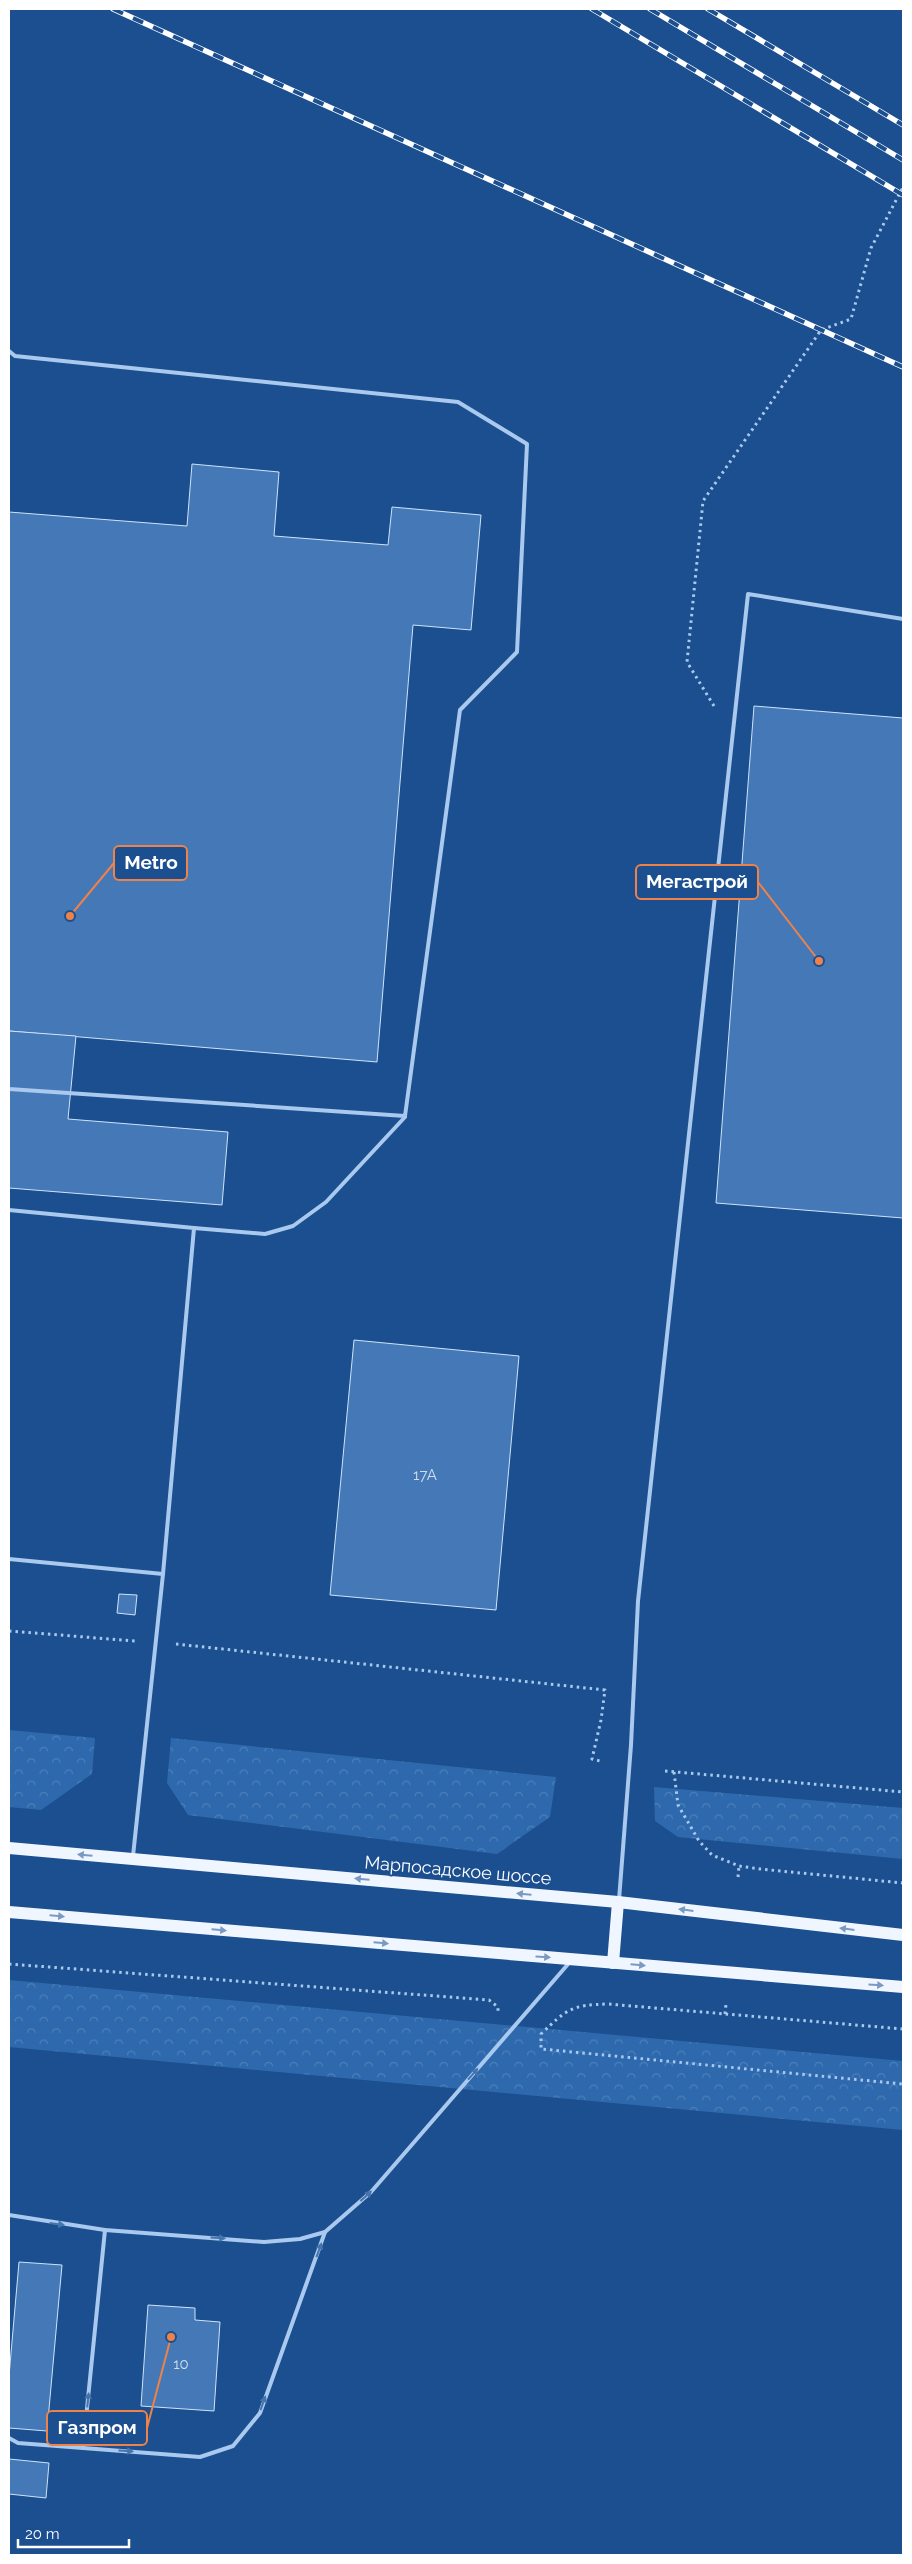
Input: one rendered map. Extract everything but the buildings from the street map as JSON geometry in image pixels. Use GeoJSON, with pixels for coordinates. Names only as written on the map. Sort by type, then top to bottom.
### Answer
{"type":"FeatureCollection","features":[{"type":"Feature","properties":{"kind":"main road","name":"Марпосадское шоссе"},"geometry":{"type":"LineString","coordinates":[[9,1848],[618,1902],[903,1935]]}},
{"type":"Feature","properties":{"kind":"main road"},"geometry":{"type":"LineString","coordinates":[[613,1963],[618,1902]]}},
{"type":"Feature","properties":{"kind":"main road"},"geometry":{"type":"LineString","coordinates":[[9,1912],[903,1987]]}},
{"type":"Feature","properties":{"kind":"lane"},"geometry":{"type":"LineString","coordinates":[[9,350],[16,356],[458,402],[527,444],[517,652],[460,710],[405,1116],[326,1202],[294,1226],[265,1234],[9,1210]]}},
{"type":"Feature","properties":{"kind":"lane"},"geometry":{"type":"LineString","coordinates":[[618,1902],[630,1752],[638,1601],[748,594],[903,619]]}},
{"type":"Feature","properties":{"kind":"lane"},"geometry":{"type":"LineString","coordinates":[[9,1089],[405,1116]]}},
{"type":"Feature","properties":{"kind":"lane"},"geometry":{"type":"LineString","coordinates":[[133,1859],[163,1574],[194,1228]]}},
{"type":"Feature","properties":{"kind":"lane"},"geometry":{"type":"LineString","coordinates":[[9,1559],[163,1574]]}},
{"type":"Feature","properties":{"kind":"lane"},"geometry":{"type":"LineString","coordinates":[[9,2216],[105,2230],[264,2242],[300,2239],[325,2232],[371,2192],[572,1959]]}},
{"type":"Feature","properties":{"kind":"lane"},"geometry":{"type":"LineString","coordinates":[[83,2448],[105,2230]]}},
{"type":"Feature","properties":{"kind":"lane"},"geometry":{"type":"LineString","coordinates":[[9,2438],[18,2443],[200,2457],[233,2446],[260,2413],[325,2232]]}},
{"type":"Feature","properties":{"kind":"path"},"geometry":{"type":"LineString","coordinates":[[732,736],[687,662],[703,501],[821,330],[851,319],[871,248],[903,187]]}},
{"type":"Feature","properties":{"kind":"path"},"geometry":{"type":"LineString","coordinates":[[9,1631],[137,1641]]}},
{"type":"Feature","properties":{"kind":"path"},"geometry":{"type":"LineString","coordinates":[[176,1644],[605,1690],[601,1720],[592,1759],[600,1761]]}},
{"type":"Feature","properties":{"kind":"path"},"geometry":{"type":"LineString","coordinates":[[665,1771],[903,1792]]}},
{"type":"Feature","properties":{"kind":"path"},"geometry":{"type":"LineString","coordinates":[[674,1772],[678,1804],[699,1841],[712,1855],[739,1866],[903,1882]]}},
{"type":"Feature","properties":{"kind":"path"},"geometry":{"type":"LineString","coordinates":[[738,1877],[739,1866]]}},
{"type":"Feature","properties":{"kind":"path"},"geometry":{"type":"LineString","coordinates":[[9,1964],[489,2000],[498,2007],[496,2019]]}},
{"type":"Feature","properties":{"kind":"path"},"geometry":{"type":"LineString","coordinates":[[903,2029],[608,2004],[581,2005],[565,2011],[541,2034],[541,2049],[903,2084]]}},
{"type":"Feature","properties":{"kind":"path"},"geometry":{"type":"LineString","coordinates":[[725,2014],[726,2004]]}},
{"type":"Feature","properties":{"kind":"green space"},"geometry":{"type":"Polygon","coordinates":[[[9,1730],[95,1738],[92,1774],[41,1810],[9,1807],[9,1730]]]}},
{"type":"Feature","properties":{"kind":"green space"},"geometry":{"type":"Polygon","coordinates":[[[171,1738],[556,1777],[550,1817],[497,1854],[188,1815],[167,1783],[171,1738]]]}},
{"type":"Feature","properties":{"kind":"green space"},"geometry":{"type":"Polygon","coordinates":[[[654,1787],[903,1808],[903,1859],[678,1837],[655,1821],[654,1787]]]}},
{"type":"Feature","properties":{"kind":"green space"},"geometry":{"type":"Polygon","coordinates":[[[9,1980],[903,2061],[903,2130],[9,2047],[9,1980]]]}},
{"type":"Feature","properties":{"kind":"railway"},"geometry":{"type":"LineString","coordinates":[[113,9],[903,367]]}},
{"type":"Feature","properties":{"kind":"railway"},"geometry":{"type":"LineString","coordinates":[[592,9],[903,195]]}},
{"type":"Feature","properties":{"kind":"railway"},"geometry":{"type":"LineString","coordinates":[[650,9],[903,160]]}},
{"type":"Feature","properties":{"kind":"railway"},"geometry":{"type":"LineString","coordinates":[[708,9],[903,125]]}},
{"type":"Feature","properties":{"kind":"place","name":"Metro"},"geometry":{"type":"Point","coordinates":[70,916]}},
{"type":"Feature","properties":{"kind":"place","name":"Мегастрой"},"geometry":{"type":"Point","coordinates":[819,961]}},
{"type":"Feature","properties":{"kind":"place","name":"Газпром"},"geometry":{"type":"Point","coordinates":[171,2337]}}]}
